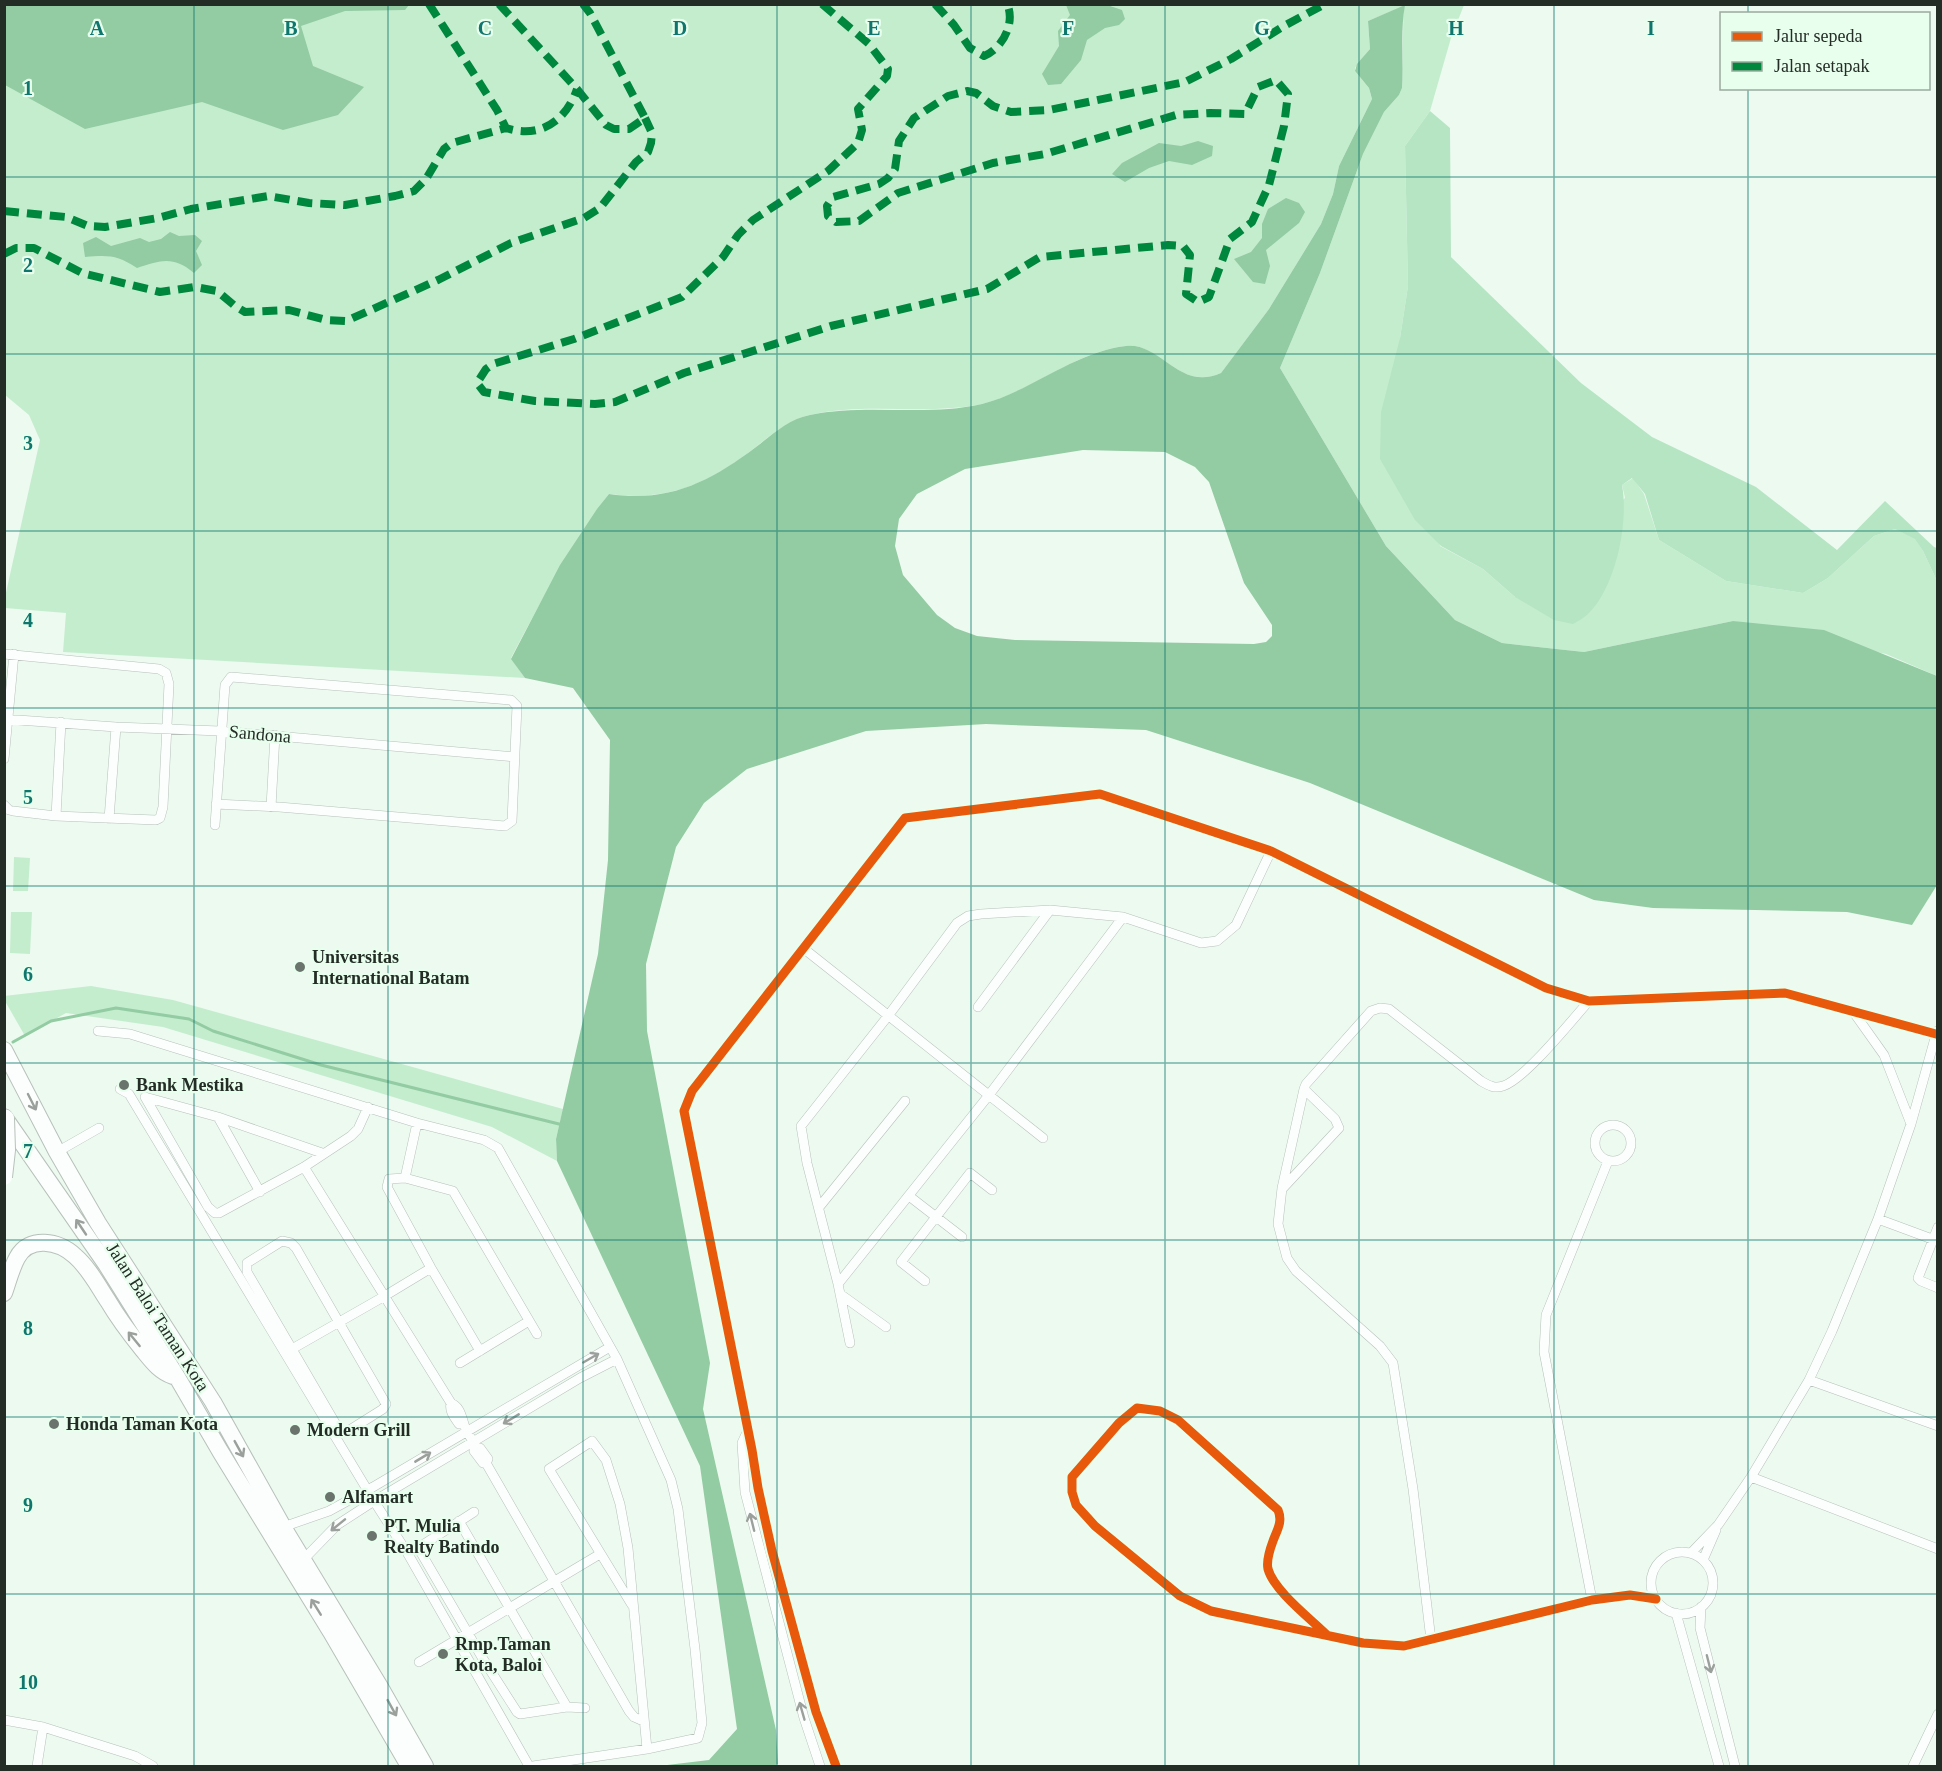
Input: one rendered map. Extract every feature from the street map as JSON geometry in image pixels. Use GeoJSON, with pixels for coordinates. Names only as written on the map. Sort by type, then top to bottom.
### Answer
{"type":"FeatureCollection","features":[{"type":"Feature","properties":{"kind":"highway","name":"Jalan Baloi Taman Kota"},"geometry":{"type":"LineString","coordinates":[[4,1050],[57,1152],[98,1223],[213,1402],[303,1560],[374,1690],[409,1767]]}},
{"type":"Feature","properties":{"kind":"highway","name":"Jalan Baloi Taman Kota"},"geometry":{"type":"LineString","coordinates":[[5,1114],[106,1264],[177,1377],[220,1451],[425,1767]]}},
{"type":"Feature","properties":{"kind":"highway"},"geometry":{"type":"LineString","coordinates":[[4,1177],[7,1150],[5,1114]]}},
{"type":"Feature","properties":{"kind":"highway"},"geometry":{"type":"LineString","coordinates":[[4,1293],[17,1258],[24,1249],[35,1243],[57,1244],[67,1248],[78,1258],[123,1325],[154,1363],[164,1373],[177,1377]]}},
{"type":"Feature","properties":{"kind":"highway"},"geometry":{"type":"LineString","coordinates":[[198,1412],[213,1402]]}},
{"type":"Feature","properties":{"kind":"street"},"geometry":{"type":"LineString","coordinates":[[4,759],[9,654],[164,670],[169,684],[163,807],[160,818],[156,820],[56,816],[13,811],[4,806]]}},
{"type":"Feature","properties":{"kind":"street"},"geometry":{"type":"LineString","coordinates":[[215,825],[216,804],[220,731],[225,685],[227,680],[236,676],[511,700],[517,706],[512,821],[505,826],[216,804]]}},
{"type":"Feature","properties":{"kind":"street","name":"Sandona"},"geometry":{"type":"LineString","coordinates":[[6,719],[275,735],[514,758]]}},
{"type":"Feature","properties":{"kind":"street"},"geometry":{"type":"LineString","coordinates":[[56,816],[61,722]]}},
{"type":"Feature","properties":{"kind":"street"},"geometry":{"type":"LineString","coordinates":[[109,819],[116,727]]}},
{"type":"Feature","properties":{"kind":"street"},"geometry":{"type":"LineString","coordinates":[[271,807],[275,735]]}},
{"type":"Feature","properties":{"kind":"street"},"geometry":{"type":"LineString","coordinates":[[836,1767],[816,1712],[772,1551],[684,1111],[692,1090],[905,818],[1100,794],[1271,851],[1546,988],[1589,1001],[1785,993],[1937,1032],[1933,1059],[1878,1219],[1809,1380],[1751,1477],[1718,1525],[1690,1553]]}},
{"type":"Feature","properties":{"kind":"street"},"geometry":{"type":"LineString","coordinates":[[850,1343],[820,1206],[807,1164],[801,1126],[888,1016],[957,923],[968,916],[981,914],[1050,910],[1123,917],[1201,943],[1217,941],[1236,925],[1271,851]]}},
{"type":"Feature","properties":{"kind":"street"},"geometry":{"type":"LineString","coordinates":[[978,1007],[1050,910]]}},
{"type":"Feature","properties":{"kind":"street"},"geometry":{"type":"LineString","coordinates":[[839,1289],[1123,917]]}},
{"type":"Feature","properties":{"kind":"street"},"geometry":{"type":"LineString","coordinates":[[803,948],[1043,1138]]}},
{"type":"Feature","properties":{"kind":"street"},"geometry":{"type":"LineString","coordinates":[[1431,1640],[1413,1489],[1393,1363],[1380,1346],[1296,1271],[1287,1258],[1278,1224],[1282,1188],[1304,1089],[1371,1011],[1380,1008],[1389,1009],[1481,1082],[1492,1087],[1502,1086],[1519,1078],[1589,1001]]}},
{"type":"Feature","properties":{"kind":"street"},"geometry":{"type":"LineString","coordinates":[[1852,1010],[1884,1055],[1911,1124]]}},
{"type":"Feature","properties":{"kind":"street"},"geometry":{"type":"LineString","coordinates":[[98,1031],[130,1034],[417,1123],[484,1140],[498,1148],[617,1359],[670,1480],[678,1509],[695,1649],[702,1723],[698,1738],[647,1749],[531,1767],[408,1554],[129,1094],[120,1089]]}},
{"type":"Feature","properties":{"kind":"street"},"geometry":{"type":"LineString","coordinates":[[1282,1188],[1340,1128],[1335,1119],[1304,1089]]}},
{"type":"Feature","properties":{"kind":"street"},"geometry":{"type":"LineString","coordinates":[[322,1153],[218,1117],[145,1097],[212,1212],[219,1213],[304,1167],[351,1136],[358,1130],[368,1107]]}},
{"type":"Feature","properties":{"kind":"street"},"geometry":{"type":"LineString","coordinates":[[820,1206],[904,1101]]}},
{"type":"Feature","properties":{"kind":"street"},"geometry":{"type":"LineString","coordinates":[[218,1117],[260,1192]]}},
{"type":"Feature","properties":{"kind":"street"},"geometry":{"type":"LineString","coordinates":[[405,1178],[417,1123]]}},
{"type":"Feature","properties":{"kind":"street"},"geometry":{"type":"LineString","coordinates":[[1621,1126],[1626,1129],[1631,1139],[1629,1152],[1620,1160],[1608,1161],[1598,1153],[1596,1136],[1604,1127],[1621,1126]]}},
{"type":"Feature","properties":{"kind":"street"},"geometry":{"type":"LineString","coordinates":[[57,1152],[99,1128]]}},
{"type":"Feature","properties":{"kind":"street"},"geometry":{"type":"LineString","coordinates":[[1592,1600],[1544,1352],[1546,1315],[1608,1161]]}},
{"type":"Feature","properties":{"kind":"street"},"geometry":{"type":"LineString","coordinates":[[304,1167],[450,1403],[455,1405],[461,1413],[475,1445],[474,1451],[483,1463],[486,1463],[629,1711],[634,1717],[643,1721]]}},
{"type":"Feature","properties":{"kind":"street"},"geometry":{"type":"LineString","coordinates":[[926,1281],[901,1262],[970,1173],[992,1190]]}},
{"type":"Feature","properties":{"kind":"street"},"geometry":{"type":"LineString","coordinates":[[480,1351],[431,1268],[387,1186],[389,1179],[405,1178],[453,1191],[537,1334]]}},
{"type":"Feature","properties":{"kind":"street"},"geometry":{"type":"LineString","coordinates":[[909,1196],[962,1237]]}},
{"type":"Feature","properties":{"kind":"street"},"geometry":{"type":"LineString","coordinates":[[1878,1219],[1932,1239]]}},
{"type":"Feature","properties":{"kind":"street"},"geometry":{"type":"LineString","coordinates":[[1938,1227],[1918,1278],[1938,1288]]}},
{"type":"Feature","properties":{"kind":"street"},"geometry":{"type":"LineString","coordinates":[[282,1241],[291,1243],[338,1323],[386,1404],[383,1409],[348,1431],[338,1428],[247,1272],[248,1263],[282,1241]]}},
{"type":"Feature","properties":{"kind":"street"},"geometry":{"type":"LineString","coordinates":[[292,1348],[431,1268]]}},
{"type":"Feature","properties":{"kind":"street"},"geometry":{"type":"LineString","coordinates":[[839,1289],[886,1327]]}},
{"type":"Feature","properties":{"kind":"street"},"geometry":{"type":"LineString","coordinates":[[460,1363],[529,1321]]}},
{"type":"Feature","properties":{"kind":"street"},"geometry":{"type":"LineString","coordinates":[[283,1527],[329,1511],[466,1427],[610,1347]]}},
{"type":"Feature","properties":{"kind":"street"},"geometry":{"type":"LineString","coordinates":[[303,1560],[337,1525],[374,1501],[475,1445],[543,1400],[617,1359]]}},
{"type":"Feature","properties":{"kind":"street"},"geometry":{"type":"LineString","coordinates":[[1809,1380],[1938,1425]]}},
{"type":"Feature","properties":{"kind":"street"},"geometry":{"type":"LineString","coordinates":[[537,1389],[543,1400]]}},
{"type":"Feature","properties":{"kind":"street"},"geometry":{"type":"LineString","coordinates":[[1327,1635],[1284,1593],[1273,1580],[1269,1570],[1268,1554],[1281,1522],[1278,1510],[1178,1420],[1160,1412],[1137,1408],[1119,1423],[1072,1477],[1072,1492],[1076,1505],[1095,1526],[1180,1596],[1211,1611],[1363,1643],[1404,1646],[1592,1600],[1630,1595],[1656,1599]]}},
{"type":"Feature","properties":{"kind":"street"},"geometry":{"type":"LineString","coordinates":[[748,1430],[742,1443],[745,1492],[804,1718],[820,1767]]}},
{"type":"Feature","properties":{"kind":"street"},"geometry":{"type":"LineString","coordinates":[[632,1605],[549,1468],[592,1441],[606,1460],[620,1504],[628,1548],[647,1749]]}},
{"type":"Feature","properties":{"kind":"street"},"geometry":{"type":"LineString","coordinates":[[1751,1477],[1938,1549]]}},
{"type":"Feature","properties":{"kind":"street"},"geometry":{"type":"LineString","coordinates":[[474,1512],[421,1546],[420,1551],[468,1634],[520,1714],[567,1707],[585,1708]]}},
{"type":"Feature","properties":{"kind":"street"},"geometry":{"type":"LineString","coordinates":[[459,1521],[567,1707]]}},
{"type":"Feature","properties":{"kind":"street"},"geometry":{"type":"LineString","coordinates":[[1703,1560],[1718,1525]]}},
{"type":"Feature","properties":{"kind":"street"},"geometry":{"type":"LineString","coordinates":[[1672,1553],[1690,1553],[1709,1566],[1713,1584],[1707,1601],[1701,1607],[1693,1611],[1676,1613],[1668,1610],[1656,1599],[1651,1582],[1653,1573],[1664,1558],[1672,1553]]}},
{"type":"Feature","properties":{"kind":"street"},"geometry":{"type":"LineString","coordinates":[[419,1662],[600,1554]]}},
{"type":"Feature","properties":{"kind":"street"},"geometry":{"type":"LineString","coordinates":[[1630,1595],[1651,1582]]}},
{"type":"Feature","properties":{"kind":"street"},"geometry":{"type":"LineString","coordinates":[[1701,1607],[1700,1628],[1735,1767]]}},
{"type":"Feature","properties":{"kind":"street"},"geometry":{"type":"LineString","coordinates":[[1676,1613],[1719,1767]]}},
{"type":"Feature","properties":{"kind":"street"},"geometry":{"type":"LineString","coordinates":[[1704,1711],[1720,1706]]}},
{"type":"Feature","properties":{"kind":"street"},"geometry":{"type":"LineString","coordinates":[[1913,1767],[1938,1714]]}},
{"type":"Feature","properties":{"kind":"street"},"geometry":{"type":"LineString","coordinates":[[4,1720],[43,1727],[135,1756],[153,1767]]}},
{"type":"Feature","properties":{"kind":"street"},"geometry":{"type":"LineString","coordinates":[[37,1767],[43,1727]]}},
{"type":"Feature","properties":{"kind":"shaded area"},"geometry":{"type":"Polygon","coordinates":[[[4,5],[1464,5],[1451,38],[1430,111],[1405,146],[1408,286],[1400,338],[1440,546],[1483,569],[1515,597],[1625,498],[1622,485],[1633,478],[1644,494],[1659,540],[1726,581],[1803,593],[1828,578],[1874,536],[1895,529],[1915,538],[1937,581],[1937,676],[1886,654],[1733,621],[1584,652],[1502,643],[1455,620],[1386,546],[1280,368],[1320,273],[1363,154],[1384,112],[1402,88],[1404,6],[1368,21],[1370,49],[1355,71],[1369,88],[1372,99],[1339,166],[1333,194],[1321,224],[1269,309],[1221,373],[1206,377],[1193,376],[1181,372],[1149,351],[1126,346],[1087,356],[1015,392],[978,405],[936,409],[852,409],[802,417],[780,429],[736,462],[685,488],[649,495],[609,494],[569,554],[511,658],[525,678],[63,652],[66,613],[5,608],[5,597],[40,440],[29,415],[5,395],[4,5]]]}},
{"type":"Feature","properties":{"kind":"shaded area"},"geometry":{"type":"Polygon","coordinates":[[[4,5],[409,5],[405,10],[345,11],[301,26],[313,66],[364,87],[338,115],[283,130],[202,102],[85,129],[5,85],[4,5]]]}},
{"type":"Feature","properties":{"kind":"shaded area"},"geometry":{"type":"Polygon","coordinates":[[[1066,5],[1107,5],[1122,10],[1125,19],[1119,25],[1105,28],[1087,40],[1081,60],[1061,84],[1048,85],[1042,74],[1059,46],[1058,31],[1070,15],[1066,5]]]}},
{"type":"Feature","properties":{"kind":"shaded area"},"geometry":{"type":"Polygon","coordinates":[[[1405,5],[1402,88],[1384,112],[1363,154],[1320,273],[1280,368],[1386,546],[1455,620],[1502,643],[1584,652],[1733,621],[1824,630],[1937,676],[1937,885],[1912,925],[1847,912],[1653,908],[1594,900],[1310,783],[1146,730],[986,724],[866,731],[747,769],[704,803],[676,847],[646,964],[647,1031],[710,1363],[703,1409],[776,1730],[778,1764],[773,1766],[659,1766],[709,1760],[737,1729],[700,1466],[557,1161],[556,1139],[598,954],[608,860],[610,740],[573,688],[525,678],[511,659],[560,565],[609,494],[650,495],[669,492],[705,480],[802,417],[853,410],[939,410],[982,404],[1018,390],[1089,356],[1126,346],[1150,351],[1182,372],[1193,376],[1206,377],[1221,373],[1269,309],[1321,224],[1333,194],[1339,166],[1372,99],[1369,88],[1355,71],[1357,64],[1370,49],[1368,21],[1405,5]],[[1083,450],[965,469],[917,494],[899,519],[895,546],[903,575],[937,615],[955,628],[977,636],[1015,640],[1254,644],[1266,642],[1272,636],[1272,625],[1244,583],[1209,482],[1195,467],[1165,452],[1083,450]]]}},
{"type":"Feature","properties":{"kind":"shaded area"},"geometry":{"type":"Polygon","coordinates":[[[1430,111],[1450,128],[1451,257],[1581,383],[1652,437],[1756,487],[1837,550],[1885,501],[1937,548],[1937,581],[1915,539],[1895,529],[1874,536],[1828,578],[1803,593],[1726,581],[1659,540],[1645,494],[1632,478],[1622,485],[1624,517],[1613,571],[1598,602],[1586,615],[1573,624],[1554,620],[1515,597],[1483,569],[1441,546],[1415,520],[1380,459],[1381,412],[1400,338],[1408,286],[1405,146],[1430,111]]]}},
{"type":"Feature","properties":{"kind":"shaded area"},"geometry":{"type":"Polygon","coordinates":[[[1198,141],[1213,146],[1212,156],[1192,165],[1169,161],[1149,168],[1125,182],[1112,174],[1122,163],[1159,143],[1181,146],[1198,141]]]}},
{"type":"Feature","properties":{"kind":"shaded area"},"geometry":{"type":"Polygon","coordinates":[[[1286,198],[1299,203],[1305,212],[1299,223],[1266,250],[1270,266],[1265,284],[1253,282],[1234,259],[1251,252],[1262,238],[1262,224],[1268,209],[1286,198]]]}},
{"type":"Feature","properties":{"kind":"shaded area"},"geometry":{"type":"Polygon","coordinates":[[[170,232],[179,236],[195,235],[202,241],[196,251],[202,265],[194,273],[180,264],[167,261],[137,268],[112,257],[85,257],[83,243],[96,237],[111,246],[140,238],[149,242],[161,239],[170,232]]]}},
{"type":"Feature","properties":{"kind":"shaded area"},"geometry":{"type":"Polygon","coordinates":[[[14,857],[30,858],[28,891],[13,891],[14,857]]]}},
{"type":"Feature","properties":{"kind":"shaded area"},"geometry":{"type":"Polygon","coordinates":[[[11,912],[32,912],[30,954],[10,953],[11,912]]]}},
{"type":"Feature","properties":{"kind":"shaded area"},"geometry":{"type":"Polygon","coordinates":[[[91,986],[173,1000],[563,1109],[556,1139],[557,1161],[492,1127],[163,1027],[66,1013],[25,1036],[4,996],[91,986]]]}},
{"type":"Feature","properties":{"kind":"waterway"},"geometry":{"type":"LineString","coordinates":[[13,1042],[51,1021],[116,1008],[189,1019],[213,1031],[321,1065],[559,1124]]}},
{"type":"Feature","properties":{"kind":"marked path"},"geometry":{"type":"LineString","coordinates":[[429,4],[497,110],[506,128],[530,131],[550,125],[566,110],[577,89]]}},
{"type":"Feature","properties":{"kind":"marked path"},"geometry":{"type":"LineString","coordinates":[[499,4],[577,89],[606,125],[614,129],[629,129],[645,118],[590,13],[583,4]]}},
{"type":"Feature","properties":{"kind":"marked path"},"geometry":{"type":"LineString","coordinates":[[822,4],[869,44],[888,69],[887,76],[858,109],[862,130],[858,143],[828,171],[753,220],[738,235],[723,257],[682,297],[574,339],[493,364],[486,369],[477,383],[484,392],[535,401],[595,404],[615,402],[684,373],[831,326],[987,289],[1040,257],[1168,245],[1183,246],[1190,255],[1186,294],[1198,302],[1209,297],[1230,239],[1252,222],[1269,185],[1284,126],[1288,94],[1276,80],[1258,87],[1245,114],[1176,115],[1045,154],[993,163],[898,193],[859,221],[836,222],[828,216],[827,206],[833,197],[879,184],[888,178],[895,169],[899,141],[914,118],[948,96],[967,91],[976,93],[993,106],[1011,112],[1049,110],[1185,82],[1231,59],[1325,4]]}},
{"type":"Feature","properties":{"kind":"marked path"},"geometry":{"type":"LineString","coordinates":[[935,4],[970,48],[984,56],[991,53],[1006,34],[1010,19],[1007,4]]}},
{"type":"Feature","properties":{"kind":"marked path"},"geometry":{"type":"LineString","coordinates":[[4,254],[16,248],[34,248],[82,273],[160,292],[195,287],[217,291],[245,312],[289,310],[326,320],[346,321],[438,280],[511,243],[584,218],[600,208],[636,162],[648,152],[652,133],[645,118]]}},
{"type":"Feature","properties":{"kind":"marked path"},"geometry":{"type":"LineString","coordinates":[[4,211],[66,217],[88,226],[105,227],[268,196],[309,203],[345,205],[414,191],[426,179],[444,149],[452,143],[506,128]]}},
{"type":"Feature","properties":{"kind":"cycle path"},"geometry":{"type":"LineString","coordinates":[[836,1766],[816,1712],[772,1551],[684,1111],[692,1091],[905,818],[1100,794],[1271,851],[1546,988],[1589,1001],[1785,993],[1936,1034]]}},
{"type":"Feature","properties":{"kind":"cycle path"},"geometry":{"type":"LineString","coordinates":[[1327,1635],[1285,1595],[1268,1569],[1269,1555],[1280,1522],[1278,1510],[1178,1420],[1160,1411],[1137,1408],[1119,1423],[1072,1477],[1072,1492],[1076,1505],[1095,1526],[1180,1596],[1211,1611],[1363,1643],[1404,1646],[1592,1600],[1630,1595],[1656,1599]]}},
{"type":"Feature","properties":{"kind":"place","name":"Universitas International Batam"},"geometry":{"type":"Point","coordinates":[300,967]}},
{"type":"Feature","properties":{"kind":"place","name":"Bank Mestika"},"geometry":{"type":"Point","coordinates":[124,1085]}},
{"type":"Feature","properties":{"kind":"place","name":"Honda Taman Kota"},"geometry":{"type":"Point","coordinates":[54,1424]}},
{"type":"Feature","properties":{"kind":"place","name":"Modern Grill"},"geometry":{"type":"Point","coordinates":[295,1430]}},
{"type":"Feature","properties":{"kind":"place","name":"Alfamart"},"geometry":{"type":"Point","coordinates":[330,1497]}},
{"type":"Feature","properties":{"kind":"place","name":"PT. Mulia Realty Batindo"},"geometry":{"type":"Point","coordinates":[372,1536]}},
{"type":"Feature","properties":{"kind":"place","name":"Rmp.Taman Kota, Baloi"},"geometry":{"type":"Point","coordinates":[443,1654]}}]}
